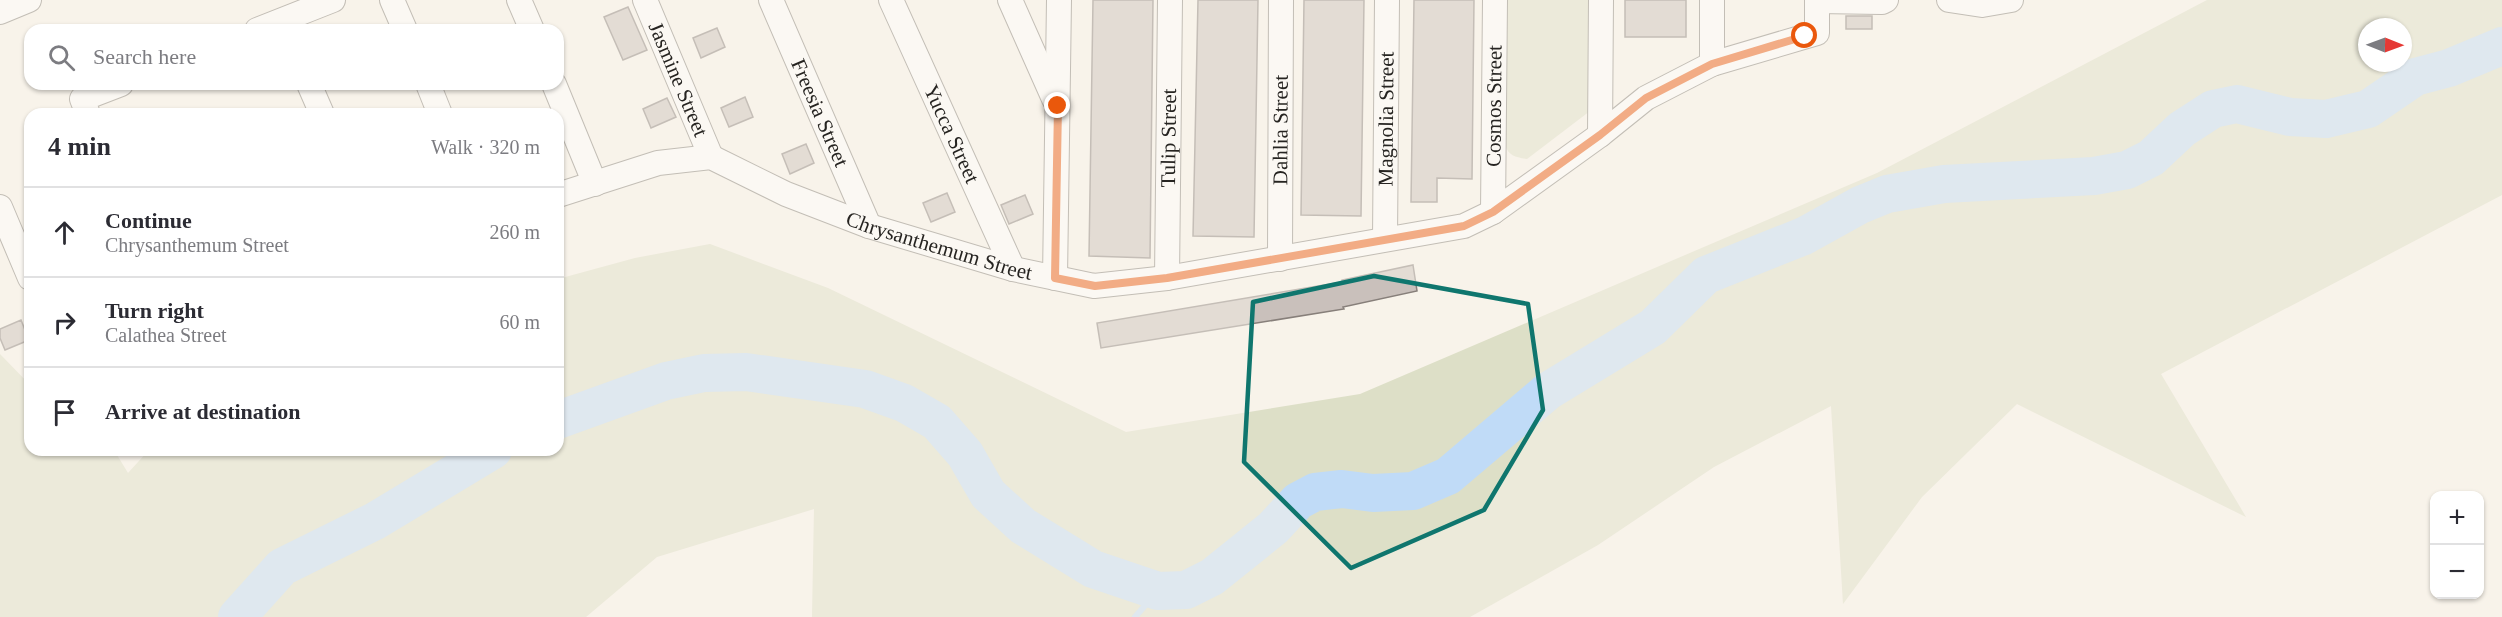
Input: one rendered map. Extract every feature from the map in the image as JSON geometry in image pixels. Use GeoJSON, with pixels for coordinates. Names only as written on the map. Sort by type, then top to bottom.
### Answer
{"type":"FeatureCollection","features":[{"type":"Feature","properties":{"kind":"street"},"geometry":{"type":"LineString","coordinates":[[0,12],[29,0]]}},
{"type":"Feature","properties":{"kind":"street"},"geometry":{"type":"LineString","coordinates":[[286,24],[333,0]]}},
{"type":"Feature","properties":{"kind":"street"},"geometry":{"type":"LineString","coordinates":[[392,0],[402,24]]}},
{"type":"Feature","properties":{"kind":"street"},"geometry":{"type":"LineString","coordinates":[[519,0],[529,24]]}},
{"type":"Feature","properties":{"kind":"street","name":"Jasmine Street"},"geometry":{"type":"LineString","coordinates":[[645,0],[711,158]]}},
{"type":"Feature","properties":{"kind":"street","name":"Freesia Street"},"geometry":{"type":"LineString","coordinates":[[771,0],[869,226]]}},
{"type":"Feature","properties":{"kind":"street","name":"Yucca Street"},"geometry":{"type":"LineString","coordinates":[[891,0],[1013,269]]}},
{"type":"Feature","properties":{"kind":"street"},"geometry":{"type":"LineString","coordinates":[[1010,0],[1058,106]]}},
{"type":"Feature","properties":{"kind":"street"},"geometry":{"type":"LineString","coordinates":[[1055,278],[1059,0]]}},
{"type":"Feature","properties":{"kind":"street","name":"Tulip Street"},"geometry":{"type":"LineString","coordinates":[[1167,278],[1170,0]]}},
{"type":"Feature","properties":{"kind":"street","name":"Dahlia Street"},"geometry":{"type":"LineString","coordinates":[[1280,260],[1281,0]]}},
{"type":"Feature","properties":{"kind":"street","name":"Magnolia Street"},"geometry":{"type":"LineString","coordinates":[[1385,239],[1387,0]]}},
{"type":"Feature","properties":{"kind":"street","name":"Cosmos Street"},"geometry":{"type":"LineString","coordinates":[[1493,212],[1495,0]]}},
{"type":"Feature","properties":{"kind":"street"},"geometry":{"type":"LineString","coordinates":[[1600,135],[1601,0]]}},
{"type":"Feature","properties":{"kind":"street"},"geometry":{"type":"LineString","coordinates":[[1712,0],[1712,64]]}},
{"type":"Feature","properties":{"kind":"street"},"geometry":{"type":"LineString","coordinates":[[1817,1],[1886,0]]}},
{"type":"Feature","properties":{"kind":"street"},"geometry":{"type":"LineString","coordinates":[[1949,0],[1982,5],[2011,0]]}},
{"type":"Feature","properties":{"kind":"street","name":"Chrysanthemum Street"},"geometry":{"type":"LineString","coordinates":[[711,158],[786,194],[869,226],[1013,269],[1095,286],[1167,278],[1464,226],[1493,212],[1600,135],[1646,98],[1712,64],[1818,33],[1817,1]]}},
{"type":"Feature","properties":{"kind":"street"},"geometry":{"type":"LineString","coordinates":[[86,108],[82,99],[105,90]]}},
{"type":"Feature","properties":{"kind":"street"},"geometry":{"type":"LineString","coordinates":[[312,90],[319,108]]}},
{"type":"Feature","properties":{"kind":"street"},"geometry":{"type":"LineString","coordinates":[[430,90],[438,108]]}},
{"type":"Feature","properties":{"kind":"street"},"geometry":{"type":"LineString","coordinates":[[556,90],[564,108]]}},
{"type":"Feature","properties":{"kind":"street"},"geometry":{"type":"LineString","coordinates":[[564,108],[595,184]]}},
{"type":"Feature","properties":{"kind":"street"},"geometry":{"type":"LineString","coordinates":[[564,193],[658,163],[711,158]]}},
{"type":"Feature","properties":{"kind":"street"},"geometry":{"type":"LineString","coordinates":[[0,207],[24,264]]}},
{"type":"Feature","properties":{"kind":"highlighted area"},"geometry":{"type":"Polygon","coordinates":[[[1374,276],[1528,304],[1543,410],[1484,510],[1351,568],[1244,462],[1253,302],[1374,276]]]}},
{"type":"Feature","properties":{"kind":"green space"},"geometry":{"type":"Polygon","coordinates":[[[1507,0],[1593,0],[1590,111],[1527,159],[1519,158],[1508,152],[1505,145],[1507,0]]]}},
{"type":"Feature","properties":{"kind":"green space"},"geometry":{"type":"Polygon","coordinates":[[[2207,0],[2502,0],[2502,195],[2161,374],[2246,517],[2017,404],[1922,497],[1843,604],[1831,406],[1714,467],[1598,545],[1470,617],[812,617],[814,509],[657,557],[586,617],[0,617],[0,354],[24,379],[24,456],[118,456],[128,473],[144,456],[564,456],[564,277],[635,258],[710,244],[828,288],[1126,432],[1360,394],[1877,173],[2207,0]]]}},
{"type":"Feature","properties":{"kind":"building"},"geometry":{"type":"Polygon","coordinates":[[[1093,0],[1153,0],[1150,258],[1089,256],[1093,0]]]}},
{"type":"Feature","properties":{"kind":"building"},"geometry":{"type":"Polygon","coordinates":[[[1198,0],[1258,0],[1254,237],[1193,236],[1198,0]]]}},
{"type":"Feature","properties":{"kind":"building"},"geometry":{"type":"Polygon","coordinates":[[[1304,0],[1364,0],[1361,216],[1301,215],[1304,0]]]}},
{"type":"Feature","properties":{"kind":"building"},"geometry":{"type":"Polygon","coordinates":[[[1414,0],[1474,0],[1472,179],[1437,178],[1437,202],[1411,202],[1414,0]]]}},
{"type":"Feature","properties":{"kind":"building"},"geometry":{"type":"Polygon","coordinates":[[[1625,0],[1686,0],[1686,37],[1625,37],[1625,0]]]}},
{"type":"Feature","properties":{"kind":"building"},"geometry":{"type":"Polygon","coordinates":[[[628,7],[647,50],[623,60],[604,17],[628,7]]]}},
{"type":"Feature","properties":{"kind":"building"},"geometry":{"type":"Polygon","coordinates":[[[1846,16],[1872,16],[1872,29],[1846,29],[1846,16]]]}},
{"type":"Feature","properties":{"kind":"building"},"geometry":{"type":"Polygon","coordinates":[[[717,28],[725,47],[701,58],[693,38],[717,28]]]}},
{"type":"Feature","properties":{"kind":"building"},"geometry":{"type":"Polygon","coordinates":[[[745,97],[753,117],[729,127],[721,108],[745,97]]]}},
{"type":"Feature","properties":{"kind":"building"},"geometry":{"type":"Polygon","coordinates":[[[667,98],[676,117],[651,128],[643,109],[667,98]]]}},
{"type":"Feature","properties":{"kind":"building"},"geometry":{"type":"Polygon","coordinates":[[[806,144],[814,163],[790,174],[782,154],[806,144]]]}},
{"type":"Feature","properties":{"kind":"building"},"geometry":{"type":"Polygon","coordinates":[[[947,193],[955,212],[931,222],[923,203],[947,193]]]}},
{"type":"Feature","properties":{"kind":"building"},"geometry":{"type":"Polygon","coordinates":[[[1025,195],[1033,214],[1009,224],[1001,205],[1025,195]]]}},
{"type":"Feature","properties":{"kind":"building"},"geometry":{"type":"Polygon","coordinates":[[[1413,265],[1417,291],[1343,307],[1344,309],[1101,348],[1097,323],[1342,282],[1342,280],[1413,265]]]}},
{"type":"Feature","properties":{"kind":"building"},"geometry":{"type":"Polygon","coordinates":[[[21,320],[24,328],[24,342],[5,350],[0,338],[0,329],[21,320]]]}},
{"type":"Feature","properties":{"kind":"waterway"},"geometry":{"type":"LineString","coordinates":[[564,418],[666,381],[704,373],[746,372],[865,389],[904,403],[937,422],[965,454],[988,494],[1023,526],[1093,569],[1158,591],[1186,590],[1212,577],[1273,528],[1298,501],[1315,492],[1342,489],[1373,493],[1413,491],[1448,476],[1548,391],[1653,327],[1706,275],[1804,236],[1860,205],[1887,194],[1944,184],[2094,176],[2127,170],[2151,158],[2182,129],[2213,109],[2237,104],[2290,117],[2326,119],[2368,109],[2415,77],[2449,68],[2502,46]]}},
{"type":"Feature","properties":{"kind":"waterway"},"geometry":{"type":"LineString","coordinates":[[237,617],[282,567],[375,521],[483,456]]}},
{"type":"Feature","properties":{"kind":"waterway"},"geometry":{"type":"LineString","coordinates":[[1135,617],[1158,591]]}},
{"type":"Feature","properties":{"kind":"route"},"geometry":{"type":"LineString","coordinates":[[1058,106],[1055,278],[1095,286],[1167,278],[1280,260],[1464,226],[1493,212],[1600,135],[1646,98],[1712,64],[1805,36]]}}]}
